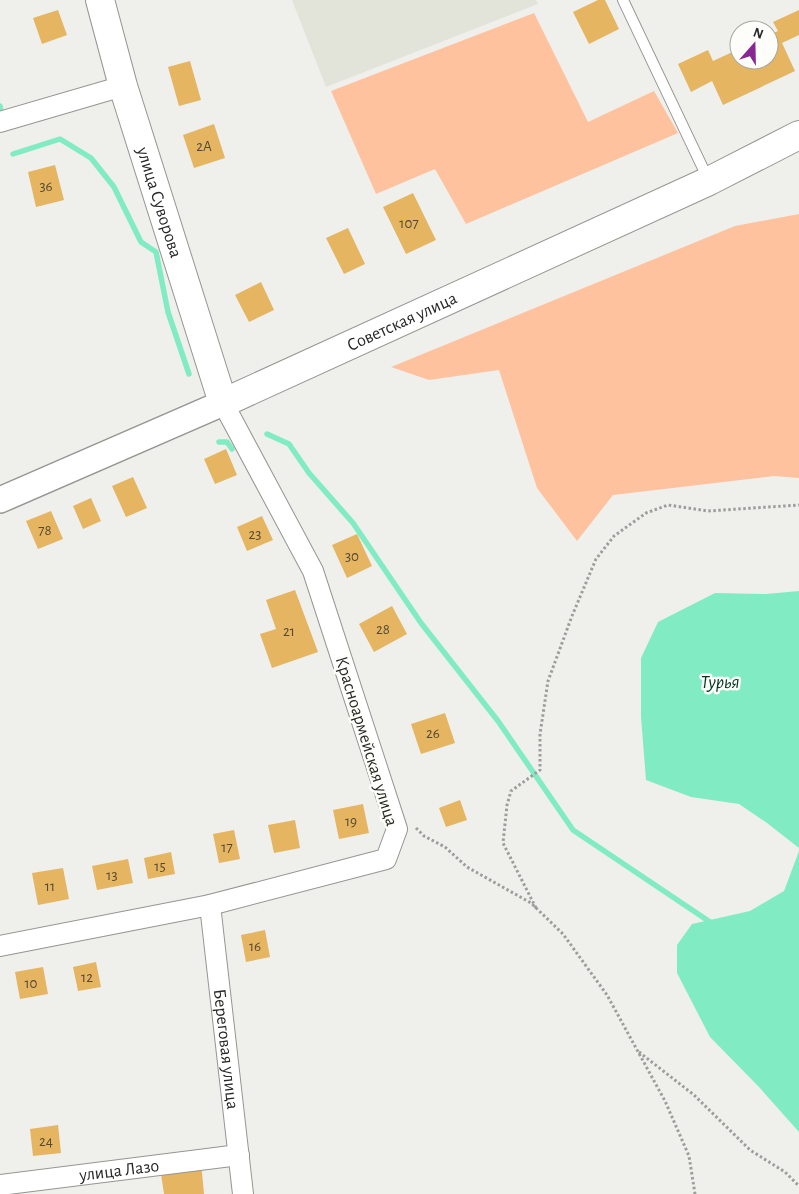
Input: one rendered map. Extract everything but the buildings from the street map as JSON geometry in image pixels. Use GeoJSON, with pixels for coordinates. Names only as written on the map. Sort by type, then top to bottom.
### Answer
{"type":"FeatureCollection","features":[{"type":"Feature","properties":{"kind":"main road","name":"улица Суворова"},"geometry":{"type":"LineString","coordinates":[[100,0],[122,86],[223,403]]}},
{"type":"Feature","properties":{"kind":"main road","name":"Советская улица"},"geometry":{"type":"LineString","coordinates":[[223,403],[709,182],[799,135]]}},
{"type":"Feature","properties":{"kind":"street"},"geometry":{"type":"LineString","coordinates":[[0,122],[122,86]]}},
{"type":"Feature","properties":{"kind":"street","name":"Советская улица"},"geometry":{"type":"LineString","coordinates":[[0,500],[223,403]]}},
{"type":"Feature","properties":{"kind":"street","name":"Красноармейская улица"},"geometry":{"type":"LineString","coordinates":[[0,946],[210,905],[386,859],[397,829],[313,571],[223,403]]}},
{"type":"Feature","properties":{"kind":"street","name":"Береговая улица"},"geometry":{"type":"LineString","coordinates":[[210,905],[243,1194]]}},
{"type":"Feature","properties":{"kind":"street","name":"улица Лазо"},"geometry":{"type":"LineString","coordinates":[[0,1185],[239,1155]]}},
{"type":"Feature","properties":{"kind":"lane"},"geometry":{"type":"LineString","coordinates":[[623,0],[709,182]]}},
{"type":"Feature","properties":{"kind":"path"},"geometry":{"type":"LineString","coordinates":[[536,908],[503,843],[507,806],[511,791],[540,770],[540,734],[548,682],[572,616],[596,559],[614,536],[646,513],[668,506],[708,511],[799,505]]}},
{"type":"Feature","properties":{"kind":"path"},"geometry":{"type":"LineString","coordinates":[[390,809],[413,824],[424,836],[445,846],[467,867],[531,903],[563,934],[607,995],[665,1101],[689,1156],[695,1194]]}},
{"type":"Feature","properties":{"kind":"path"},"geometry":{"type":"LineString","coordinates":[[638,1052],[694,1095],[750,1150],[785,1172],[799,1186]]}},
{"type":"Feature","properties":{"kind":"shaded area"},"geometry":{"type":"Polygon","coordinates":[[[292,0],[536,0],[538,4],[326,87],[292,0]]]}},
{"type":"Feature","properties":{"kind":"shaded area"},"geometry":{"type":"Polygon","coordinates":[[[534,13],[588,122],[654,91],[678,133],[466,224],[435,169],[376,194],[331,91],[534,13]]]}},
{"type":"Feature","properties":{"kind":"shaded area"},"geometry":{"type":"Polygon","coordinates":[[[799,214],[799,478],[774,476],[613,495],[577,541],[537,488],[499,370],[429,380],[391,367],[735,226],[799,214]]]}},
{"type":"Feature","properties":{"kind":"water","name":"Турья"},"geometry":{"type":"Polygon","coordinates":[[[799,591],[799,848],[739,804],[691,797],[646,780],[641,717],[641,658],[658,622],[715,593],[766,594],[799,591]]]}},
{"type":"Feature","properties":{"kind":"water"},"geometry":{"type":"Polygon","coordinates":[[[799,851],[799,1132],[759,1087],[710,1037],[677,973],[677,945],[692,924],[750,911],[784,891],[799,851]]]}},
{"type":"Feature","properties":{"kind":"waterway"},"geometry":{"type":"LineString","coordinates":[[0,106],[1,111]]}},
{"type":"Feature","properties":{"kind":"waterway"},"geometry":{"type":"LineString","coordinates":[[13,154],[60,139],[91,158],[114,187],[141,242],[156,252],[168,312],[189,374]]}},
{"type":"Feature","properties":{"kind":"waterway"},"geometry":{"type":"LineString","coordinates":[[267,434],[289,444],[309,473],[353,523],[421,623],[498,721],[573,830],[713,924]]}},
{"type":"Feature","properties":{"kind":"waterway"},"geometry":{"type":"LineString","coordinates":[[219,442],[227,442],[232,449]]}}]}
